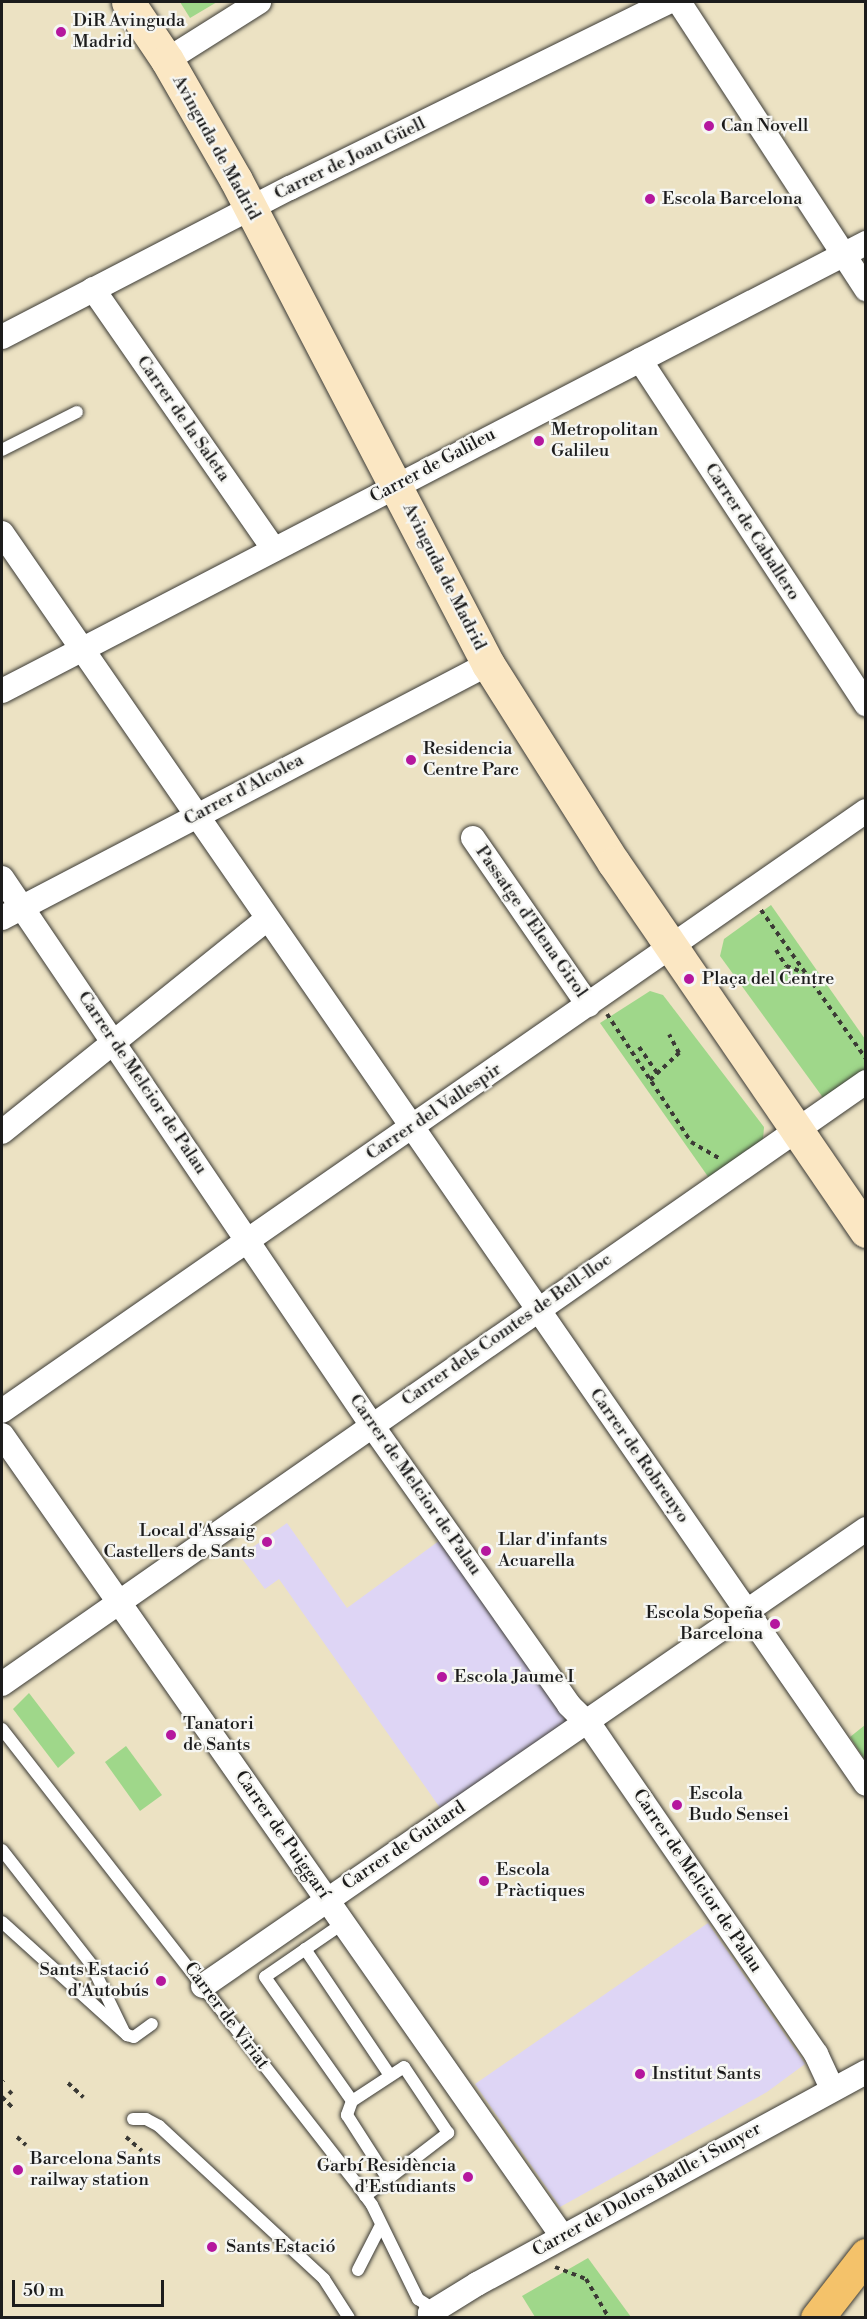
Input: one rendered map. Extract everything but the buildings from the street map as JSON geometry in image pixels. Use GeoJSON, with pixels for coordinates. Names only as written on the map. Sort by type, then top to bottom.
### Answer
{"type":"FeatureCollection","features":[{"type":"Feature","properties":{"kind":"main road","name":"Avinguda de Madrid"},"geometry":{"type":"LineString","coordinates":[[128,2],[167,60],[250,208],[488,664],[671,948],[866,1231]]}},
{"type":"Feature","properties":{"kind":"main road"},"geometry":{"type":"LineString","coordinates":[[817,2318],[866,2255]]}},
{"type":"Feature","properties":{"kind":"street"},"geometry":{"type":"LineString","coordinates":[[167,60],[259,2]]}},
{"type":"Feature","properties":{"kind":"street","name":"Carrer de Joan Güell"},"geometry":{"type":"LineString","coordinates":[[2,337],[250,208],[668,2]]}},
{"type":"Feature","properties":{"kind":"street"},"geometry":{"type":"LineString","coordinates":[[679,2],[866,289]]}},
{"type":"Feature","properties":{"kind":"street","name":"Carrer de Galileu"},"geometry":{"type":"LineString","coordinates":[[2,691],[82,647],[397,487],[866,243]]}},
{"type":"Feature","properties":{"kind":"street","name":"Carrer de la Saleta"},"geometry":{"type":"LineString","coordinates":[[93,290],[274,549]]}},
{"type":"Feature","properties":{"kind":"street","name":"Carrer de Caballero"},"geometry":{"type":"LineString","coordinates":[[640,360],[866,704]]}},
{"type":"Feature","properties":{"kind":"street","name":"Carrer de Robrenyo"},"geometry":{"type":"LineString","coordinates":[[2,533],[82,647],[266,920],[866,1784]]}},
{"type":"Feature","properties":{"kind":"street","name":"Carrer d'Alcolea"},"geometry":{"type":"LineString","coordinates":[[12,913],[488,664]]}},
{"type":"Feature","properties":{"kind":"street","name":"Carrer del Vallespir"},"geometry":{"type":"LineString","coordinates":[[2,1411],[248,1238],[411,1128],[597,1008],[671,948],[866,811]]}},
{"type":"Feature","properties":{"kind":"street","name":"Passatge d'Elena Girol"},"geometry":{"type":"LineString","coordinates":[[473,838],[597,1008]]}},
{"type":"Feature","properties":{"kind":"street","name":"Carrer de Melcior de Palau"},"geometry":{"type":"LineString","coordinates":[[2,878],[12,913],[114,1042],[371,1424],[569,1705],[586,1721],[816,2054],[822,2074],[832,2088]]}},
{"type":"Feature","properties":{"kind":"street"},"geometry":{"type":"LineString","coordinates":[[2,1132],[266,920]]}},
{"type":"Feature","properties":{"kind":"street","name":"Carrer dels Comtes de Bell-lloc"},"geometry":{"type":"LineString","coordinates":[[2,1684],[118,1600],[537,1308],[798,1131],[866,1082]]}},
{"type":"Feature","properties":{"kind":"street","name":"Carrer de Puiggarí"},"geometry":{"type":"LineString","coordinates":[[2,1435],[562,2236]]}},
{"type":"Feature","properties":{"kind":"street","name":"Carrer de Guitard"},"geometry":{"type":"LineString","coordinates":[[199,1989],[326,1899],[866,1529]]}},
{"type":"Feature","properties":{"kind":"street","name":"Carrer de Dolors Batlle i Sunyer"},"geometry":{"type":"LineString","coordinates":[[429,2314],[562,2236],[832,2088],[866,2072]]}},
{"type":"Feature","properties":{"kind":"lane"},"geometry":{"type":"LineString","coordinates":[[2,450],[77,412]]}},
{"type":"Feature","properties":{"kind":"lane","name":"Carrer de Viriat"},"geometry":{"type":"LineString","coordinates":[[2,1729],[199,1989],[365,2196],[418,2299],[429,2314]]}},
{"type":"Feature","properties":{"kind":"lane"},"geometry":{"type":"LineString","coordinates":[[2,1850],[91,1964],[125,2032]]}},
{"type":"Feature","properties":{"kind":"lane"},"geometry":{"type":"LineString","coordinates":[[2,1922],[125,2032],[134,2037],[152,2025]]}},
{"type":"Feature","properties":{"kind":"lane"},"geometry":{"type":"LineString","coordinates":[[342,1924],[265,1977],[352,2101]]}},
{"type":"Feature","properties":{"kind":"lane"},"geometry":{"type":"LineString","coordinates":[[305,1949],[389,2074]]}},
{"type":"Feature","properties":{"kind":"lane"},"geometry":{"type":"LineString","coordinates":[[365,2196],[388,2179],[448,2133],[404,2067],[389,2074],[352,2101],[347,2115],[388,2179]]}},
{"type":"Feature","properties":{"kind":"lane"},"geometry":{"type":"LineString","coordinates":[[133,2119],[146,2119],[159,2126],[337,2294],[349,2318]]}},
{"type":"Feature","properties":{"kind":"lane"},"geometry":{"type":"LineString","coordinates":[[358,2270],[380,2227]]}},
{"type":"Feature","properties":{"kind":"path"},"geometry":{"type":"LineString","coordinates":[[759,907],[866,1059]]}},
{"type":"Feature","properties":{"kind":"path"},"geometry":{"type":"LineString","coordinates":[[777,950],[786,966],[805,973]]}},
{"type":"Feature","properties":{"kind":"path"},"geometry":{"type":"LineString","coordinates":[[597,1008],[650,1080],[691,1142],[726,1161]]}},
{"type":"Feature","properties":{"kind":"path"},"geometry":{"type":"LineString","coordinates":[[650,1080],[679,1053],[669,1034]]}},
{"type":"Feature","properties":{"kind":"path"},"geometry":{"type":"LineString","coordinates":[[639,1047],[658,1074]]}},
{"type":"Feature","properties":{"kind":"path"},"geometry":{"type":"LineString","coordinates":[[68,2083],[84,2097]]}},
{"type":"Feature","properties":{"kind":"path"},"geometry":{"type":"LineString","coordinates":[[2,2097],[13,2108]]}},
{"type":"Feature","properties":{"kind":"path"},"geometry":{"type":"LineString","coordinates":[[17,2137],[26,2145]]}},
{"type":"Feature","properties":{"kind":"path"},"geometry":{"type":"LineString","coordinates":[[126,2137],[142,2151]]}},
{"type":"Feature","properties":{"kind":"path"},"geometry":{"type":"LineString","coordinates":[[555,2267],[586,2278],[609,2318]]}},
{"type":"Feature","properties":{"kind":"shaded area","name":"Escola Jaume I"},"geometry":{"type":"Polygon","coordinates":[[[287,1523],[347,1608],[443,1538],[448,1551],[567,1722],[443,1812],[279,1579],[265,1589],[240,1556],[287,1523]]]}},
{"type":"Feature","properties":{"kind":"shaded area","name":"Institut Sants"},"geometry":{"type":"Polygon","coordinates":[[[708,1923],[805,2064],[767,2092],[560,2207],[475,2084],[708,1923]]]}},
{"type":"Feature","properties":{"kind":"green space"},"geometry":{"type":"Polygon","coordinates":[[[180,2],[217,2],[190,18],[180,2]]]}},
{"type":"Feature","properties":{"kind":"green space","name":"Plaça del Centre"},"geometry":{"type":"Polygon","coordinates":[[[771,905],[865,1039],[865,1079],[824,1099],[720,956],[724,939],[771,905]]]}},
{"type":"Feature","properties":{"kind":"green space","name":"Plaça del Centre"},"geometry":{"type":"Polygon","coordinates":[[[650,991],[663,995],[764,1127],[763,1140],[709,1178],[600,1023],[650,991]]]}},
{"type":"Feature","properties":{"kind":"green space"},"geometry":{"type":"Polygon","coordinates":[[[29,1693],[75,1753],[58,1768],[13,1709],[29,1693]]]}},
{"type":"Feature","properties":{"kind":"green space"},"geometry":{"type":"Polygon","coordinates":[[[865,1725],[865,1760],[850,1737],[865,1725]]]}},
{"type":"Feature","properties":{"kind":"green space"},"geometry":{"type":"Polygon","coordinates":[[[126,1746],[162,1795],[140,1811],[105,1762],[126,1746]]]}},
{"type":"Feature","properties":{"kind":"green space"},"geometry":{"type":"Polygon","coordinates":[[[588,2258],[631,2317],[535,2317],[522,2296],[588,2258]]]}},
{"type":"Feature","properties":{"kind":"place","name":"DiR Avinguda Madrid"},"geometry":{"type":"Point","coordinates":[61,32]}},
{"type":"Feature","properties":{"kind":"place","name":"Can Novell"},"geometry":{"type":"Point","coordinates":[709,126]}},
{"type":"Feature","properties":{"kind":"place","name":"Escola Barcelona"},"geometry":{"type":"Point","coordinates":[650,199]}},
{"type":"Feature","properties":{"kind":"place","name":"Metropolitan Galileu"},"geometry":{"type":"Point","coordinates":[539,441]}},
{"type":"Feature","properties":{"kind":"place","name":"Residencia Centre Parc"},"geometry":{"type":"Point","coordinates":[411,760]}},
{"type":"Feature","properties":{"kind":"place","name":"Plaça del Centre"},"geometry":{"type":"Point","coordinates":[689,979]}},
{"type":"Feature","properties":{"kind":"place","name":"Local d'Assaig Castellers de Sants"},"geometry":{"type":"Point","coordinates":[267,1542]}},
{"type":"Feature","properties":{"kind":"place","name":"Llar d'infants Acuarella"},"geometry":{"type":"Point","coordinates":[486,1551]}},
{"type":"Feature","properties":{"kind":"place","name":"Escola Sopeña Barcelona"},"geometry":{"type":"Point","coordinates":[775,1624]}},
{"type":"Feature","properties":{"kind":"place","name":"Escola Jaume I"},"geometry":{"type":"Point","coordinates":[442,1677]}},
{"type":"Feature","properties":{"kind":"place","name":"Tanatori de Sants"},"geometry":{"type":"Point","coordinates":[171,1735]}},
{"type":"Feature","properties":{"kind":"place","name":"Escola Budo Sensei"},"geometry":{"type":"Point","coordinates":[677,1805]}},
{"type":"Feature","properties":{"kind":"place","name":"Escola Pràctiques"},"geometry":{"type":"Point","coordinates":[484,1881]}},
{"type":"Feature","properties":{"kind":"place","name":"Sants Estació d'Autobús"},"geometry":{"type":"Point","coordinates":[161,1981]}},
{"type":"Feature","properties":{"kind":"place","name":"Institut Sants"},"geometry":{"type":"Point","coordinates":[640,2074]}},
{"type":"Feature","properties":{"kind":"place","name":"Barcelona Sants railway station"},"geometry":{"type":"Point","coordinates":[18,2170]}},
{"type":"Feature","properties":{"kind":"place","name":"Garbí Residència d'Estudiants"},"geometry":{"type":"Point","coordinates":[468,2177]}},
{"type":"Feature","properties":{"kind":"place","name":"Sants Estació"},"geometry":{"type":"Point","coordinates":[212,2247]}}]}
